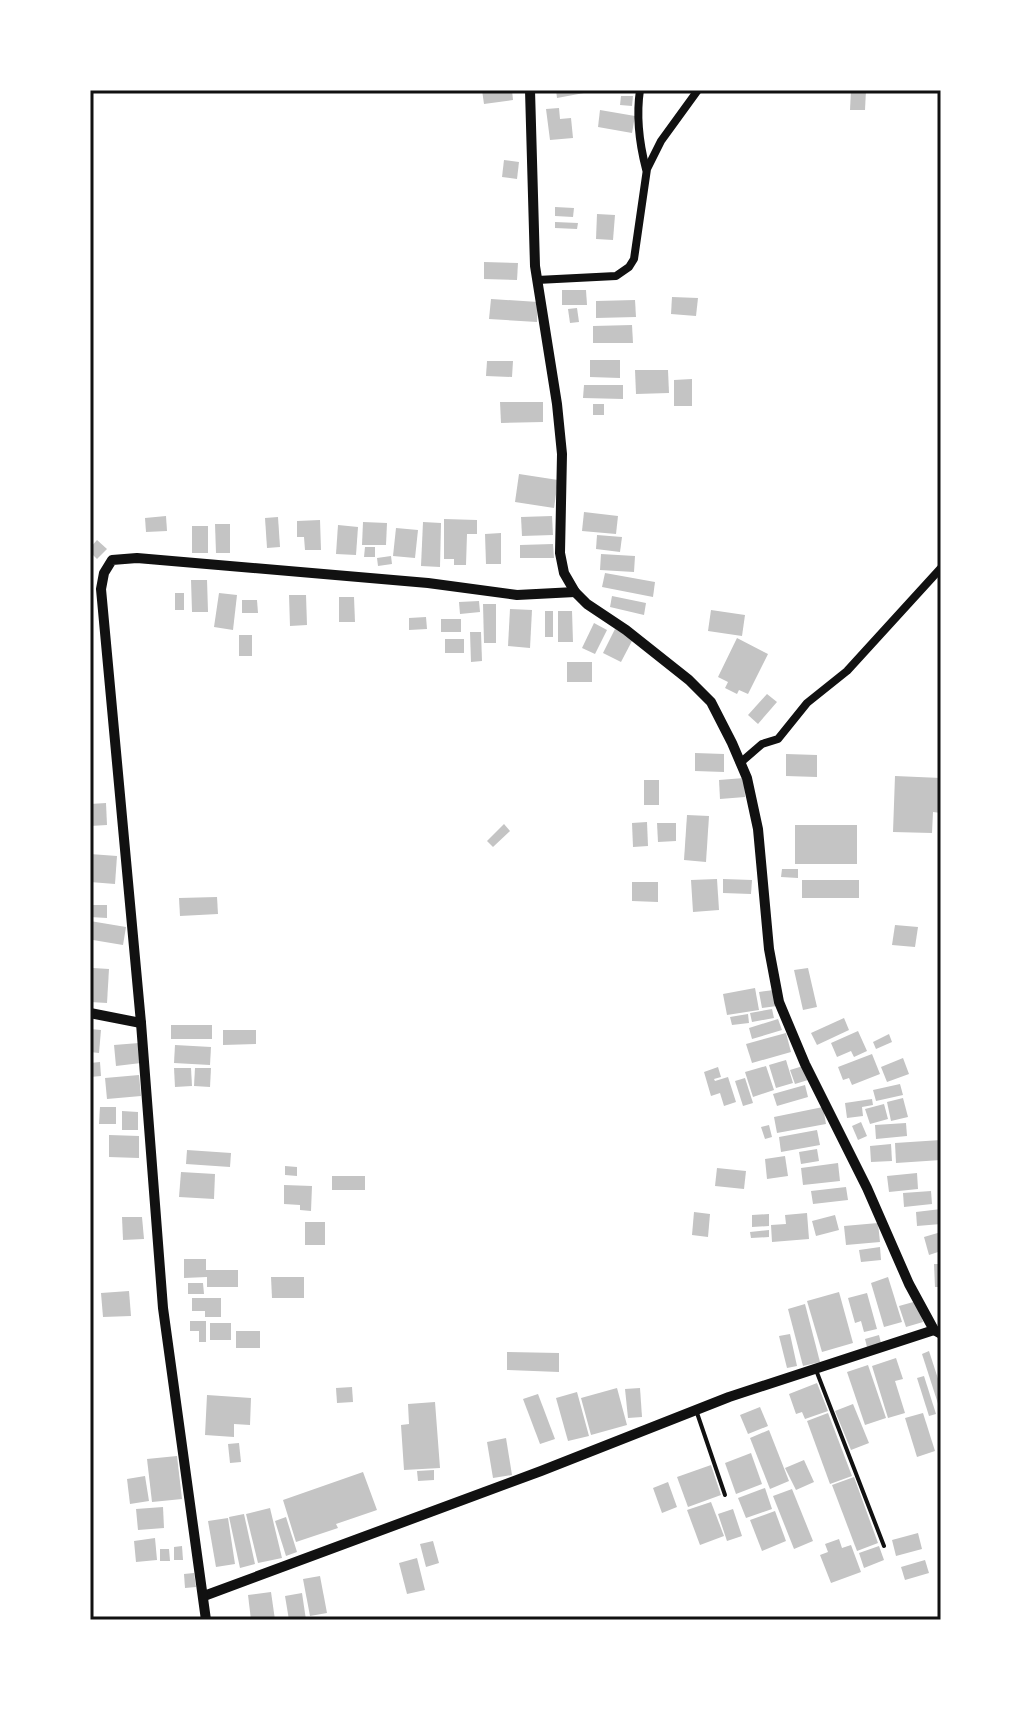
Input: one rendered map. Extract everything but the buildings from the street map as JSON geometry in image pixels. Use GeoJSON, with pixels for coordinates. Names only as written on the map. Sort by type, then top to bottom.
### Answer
{"type":"FeatureCollection","features":[{"type":"Feature","properties":{"kind":"street"},"geometry":{"type":"LineString","coordinates":[[204,1596],[729,1397],[938,1332],[909,1284],[779,1002],[769,949],[758,829],[747,778],[711,702],[689,680],[626,630],[597,613],[568,583],[562,564],[562,454],[537,280],[530,90]]}},
{"type":"Feature","properties":{"kind":"street"},"geometry":{"type":"LineString","coordinates":[[640,90],[637,116],[647,169]]}},
{"type":"Feature","properties":{"kind":"street"},"geometry":{"type":"LineString","coordinates":[[537,280],[616,276],[629,267],[634,259],[647,169],[661,141],[698,90]]}},
{"type":"Feature","properties":{"kind":"street"},"geometry":{"type":"LineString","coordinates":[[206,1620],[163,1308],[141,1023],[101,589],[104,573],[112,560],[137,558],[517,595],[575,592]]}},
{"type":"Feature","properties":{"kind":"street"},"geometry":{"type":"LineString","coordinates":[[740,763],[762,744],[778,739],[807,703],[847,671],[941,568]]}},
{"type":"Feature","properties":{"kind":"street"},"geometry":{"type":"LineString","coordinates":[[90,1013],[141,1023]]}},
{"type":"Feature","properties":{"kind":"lane"},"geometry":{"type":"LineString","coordinates":[[816,1370],[884,1546]]}},
{"type":"Feature","properties":{"kind":"lane"},"geometry":{"type":"LineString","coordinates":[[696,1410],[725,1495]]}}]}
